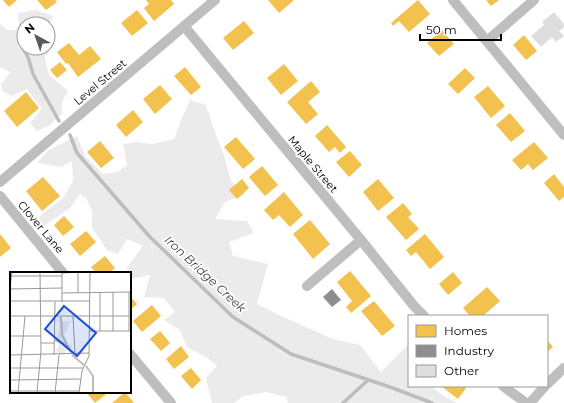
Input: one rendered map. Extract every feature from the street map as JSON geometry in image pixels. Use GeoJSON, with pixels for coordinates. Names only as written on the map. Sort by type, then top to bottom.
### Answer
{"type":"FeatureCollection","features":[{"type":"Feature","properties":{"kind":"street","name":"Level Street"},"geometry":{"type":"LineString","coordinates":[[0,182],[215,0]]}},
{"type":"Feature","properties":{"kind":"street"},"geometry":{"type":"LineString","coordinates":[[453,0],[564,135]]}},
{"type":"Feature","properties":{"kind":"street"},"geometry":{"type":"LineString","coordinates":[[487,41],[534,0]]}},
{"type":"Feature","properties":{"kind":"street","name":"Maple Street"},"geometry":{"type":"LineString","coordinates":[[184,26],[423,315]]}},
{"type":"Feature","properties":{"kind":"street","name":"Clover Lane"},"geometry":{"type":"LineString","coordinates":[[0,196],[62,272]]}},
{"type":"Feature","properties":{"kind":"street"},"geometry":{"type":"LineString","coordinates":[[307,286],[360,240]]}},
{"type":"Feature","properties":{"kind":"street"},"geometry":{"type":"LineString","coordinates":[[131,355],[171,403]]}},
{"type":"Feature","properties":{"kind":"street"},"geometry":{"type":"LineString","coordinates":[[548,383],[564,368]]}},
{"type":"Feature","properties":{"kind":"street"},"geometry":{"type":"LineString","coordinates":[[504,387],[526,403]]}},
{"type":"Feature","properties":{"kind":"street"},"geometry":{"type":"LineString","coordinates":[[530,403],[544,387]]}},
{"type":"Feature","properties":{"kind":"shaded area"},"geometry":{"type":"Polygon","coordinates":[[[36,10],[53,16],[18,16],[18,13],[36,10]]]}},
{"type":"Feature","properties":{"kind":"shaded area"},"geometry":{"type":"Polygon","coordinates":[[[0,24],[8,30],[16,30],[16,56],[46,56],[45,58],[49,75],[68,91],[62,102],[62,114],[50,125],[37,131],[30,123],[42,109],[27,89],[11,96],[2,91],[1,84],[11,72],[0,67],[0,24]]]}},
{"type":"Feature","properties":{"kind":"shaded area"},"geometry":{"type":"Polygon","coordinates":[[[190,100],[206,105],[224,155],[231,181],[246,194],[225,202],[215,219],[247,221],[254,233],[229,242],[233,256],[268,264],[257,304],[333,339],[360,345],[381,372],[408,345],[408,387],[431,387],[457,403],[288,403],[286,397],[266,392],[243,396],[234,403],[212,403],[206,378],[217,366],[208,358],[187,347],[180,330],[164,320],[175,312],[164,298],[144,297],[150,275],[131,279],[131,272],[128,272],[127,267],[143,246],[127,239],[118,254],[107,250],[92,228],[92,211],[86,198],[80,194],[70,208],[45,225],[40,226],[37,222],[40,216],[63,198],[73,181],[72,161],[61,167],[37,163],[49,150],[77,136],[85,156],[103,174],[117,172],[127,165],[123,144],[136,142],[152,144],[174,139],[190,100]]]}},
{"type":"Feature","properties":{"kind":"building: Homes"},"geometry":{"type":"Polygon","coordinates":[[[3,0],[17,0],[9,7],[3,0]]]}},
{"type":"Feature","properties":{"kind":"building: Homes"},"geometry":{"type":"Polygon","coordinates":[[[37,0],[55,0],[57,2],[46,10],[37,0]]]}},
{"type":"Feature","properties":{"kind":"building: Homes"},"geometry":{"type":"Polygon","coordinates":[[[146,0],[171,0],[174,4],[154,21],[144,8],[149,4],[146,0]]]}},
{"type":"Feature","properties":{"kind":"building: Homes"},"geometry":{"type":"Polygon","coordinates":[[[268,0],[294,0],[279,13],[268,0]]]}},
{"type":"Feature","properties":{"kind":"building: Homes"},"geometry":{"type":"Polygon","coordinates":[[[418,0],[430,14],[409,32],[399,21],[393,26],[391,23],[418,0]]]}},
{"type":"Feature","properties":{"kind":"building: Homes"},"geometry":{"type":"Polygon","coordinates":[[[486,0],[499,0],[491,6],[486,0]]]}},
{"type":"Feature","properties":{"kind":"building: Homes"},"geometry":{"type":"Polygon","coordinates":[[[137,10],[148,23],[132,36],[121,23],[137,10]]]}},
{"type":"Feature","properties":{"kind":"building: Homes"},"geometry":{"type":"Polygon","coordinates":[[[244,21],[254,33],[233,50],[223,38],[244,21]]]}},
{"type":"Feature","properties":{"kind":"building: Homes"},"geometry":{"type":"Polygon","coordinates":[[[442,30],[454,44],[439,56],[427,43],[442,30]]]}},
{"type":"Feature","properties":{"kind":"building: Homes"},"geometry":{"type":"Polygon","coordinates":[[[524,35],[537,51],[526,60],[513,45],[524,35]]]}},
{"type":"Feature","properties":{"kind":"building: Homes"},"geometry":{"type":"Polygon","coordinates":[[[69,43],[79,55],[90,46],[101,59],[78,77],[68,63],[66,64],[57,52],[69,43]]]}},
{"type":"Feature","properties":{"kind":"building: Homes"},"geometry":{"type":"Polygon","coordinates":[[[60,62],[67,70],[57,78],[50,70],[60,62]]]}},
{"type":"Feature","properties":{"kind":"building: Homes"},"geometry":{"type":"Polygon","coordinates":[[[284,64],[298,81],[281,95],[267,78],[284,64]]]}},
{"type":"Feature","properties":{"kind":"building: Homes"},"geometry":{"type":"Polygon","coordinates":[[[185,67],[201,87],[191,95],[174,76],[185,67]]]}},
{"type":"Feature","properties":{"kind":"building: Homes"},"geometry":{"type":"Polygon","coordinates":[[[465,68],[475,78],[458,94],[448,84],[465,68]]]}},
{"type":"Feature","properties":{"kind":"building: Homes"},"geometry":{"type":"Polygon","coordinates":[[[311,81],[320,92],[308,102],[318,114],[306,124],[287,102],[311,81]]]}},
{"type":"Feature","properties":{"kind":"building: Homes"},"geometry":{"type":"Polygon","coordinates":[[[160,85],[172,99],[155,114],[143,99],[160,85]]]}},
{"type":"Feature","properties":{"kind":"building: Homes"},"geometry":{"type":"Polygon","coordinates":[[[488,86],[505,106],[491,118],[474,97],[488,86]]]}},
{"type":"Feature","properties":{"kind":"building: Homes"},"geometry":{"type":"Polygon","coordinates":[[[26,92],[39,108],[17,127],[4,111],[26,92]]]}},
{"type":"Feature","properties":{"kind":"building: Homes"},"geometry":{"type":"Polygon","coordinates":[[[133,110],[143,122],[126,137],[116,125],[133,110]]]}},
{"type":"Feature","properties":{"kind":"building: Homes"},"geometry":{"type":"Polygon","coordinates":[[[510,113],[525,131],[511,142],[496,125],[510,113]]]}},
{"type":"Feature","properties":{"kind":"building: Homes"},"geometry":{"type":"Polygon","coordinates":[[[327,125],[346,147],[340,153],[335,147],[329,152],[315,136],[327,125]]]}},
{"type":"Feature","properties":{"kind":"building: Homes"},"geometry":{"type":"Polygon","coordinates":[[[236,137],[255,159],[243,169],[224,147],[236,137]]]}},
{"type":"Feature","properties":{"kind":"building: Homes"},"geometry":{"type":"Polygon","coordinates":[[[100,141],[114,158],[101,168],[87,152],[100,141]]]}},
{"type":"Feature","properties":{"kind":"building: Homes"},"geometry":{"type":"Polygon","coordinates":[[[534,142],[548,158],[533,170],[528,164],[521,170],[512,160],[534,142]]]}},
{"type":"Feature","properties":{"kind":"building: Homes"},"geometry":{"type":"Polygon","coordinates":[[[350,151],[362,165],[349,177],[336,162],[350,151]]]}},
{"type":"Feature","properties":{"kind":"building: Homes"},"geometry":{"type":"Polygon","coordinates":[[[262,166],[278,185],[265,196],[249,177],[262,166]]]}},
{"type":"Feature","properties":{"kind":"building: Homes"},"geometry":{"type":"Polygon","coordinates":[[[554,174],[564,187],[564,197],[559,201],[544,183],[554,174]]]}},
{"type":"Feature","properties":{"kind":"building: Homes"},"geometry":{"type":"Polygon","coordinates":[[[43,177],[60,196],[42,211],[26,191],[43,177]]]}},
{"type":"Feature","properties":{"kind":"building: Homes"},"geometry":{"type":"Polygon","coordinates":[[[242,179],[249,188],[237,199],[229,190],[242,179]]]}},
{"type":"Feature","properties":{"kind":"building: Homes"},"geometry":{"type":"Polygon","coordinates":[[[378,179],[394,198],[378,211],[363,192],[378,179]]]}},
{"type":"Feature","properties":{"kind":"building: Homes"},"geometry":{"type":"Polygon","coordinates":[[[284,192],[303,215],[290,227],[279,215],[273,220],[264,210],[284,192]]]}},
{"type":"Feature","properties":{"kind":"building: Homes"},"geometry":{"type":"Polygon","coordinates":[[[403,203],[412,214],[408,217],[419,229],[406,240],[386,217],[403,203]]]}},
{"type":"Feature","properties":{"kind":"building: Homes"},"geometry":{"type":"Polygon","coordinates":[[[64,216],[74,227],[63,236],[54,225],[64,216]]]}},
{"type":"Feature","properties":{"kind":"building: Homes"},"geometry":{"type":"Polygon","coordinates":[[[310,220],[330,244],[313,259],[293,234],[310,220]]]}},
{"type":"Feature","properties":{"kind":"building: Homes"},"geometry":{"type":"Polygon","coordinates":[[[86,231],[96,242],[80,256],[70,244],[86,231]]]}},
{"type":"Feature","properties":{"kind":"building: Homes"},"geometry":{"type":"Polygon","coordinates":[[[0,234],[11,248],[0,257],[0,234]]]}},
{"type":"Feature","properties":{"kind":"building: Homes"},"geometry":{"type":"Polygon","coordinates":[[[425,234],[444,257],[430,269],[416,252],[411,256],[406,250],[425,234]]]}},
{"type":"Feature","properties":{"kind":"building: Homes"},"geometry":{"type":"Polygon","coordinates":[[[105,256],[115,268],[110,272],[95,272],[91,267],[105,256]]]}},
{"type":"Feature","properties":{"kind":"building: Homes"},"geometry":{"type":"Polygon","coordinates":[[[350,271],[371,296],[351,313],[346,307],[352,301],[337,282],[350,271]]]}},
{"type":"Feature","properties":{"kind":"building: Homes"},"geometry":{"type":"Polygon","coordinates":[[[453,272],[462,283],[448,295],[439,284],[453,272]]]}},
{"type":"Feature","properties":{"kind":"building: Homes"},"geometry":{"type":"Polygon","coordinates":[[[487,287],[500,301],[484,315],[469,315],[463,308],[487,287]]]}},
{"type":"Feature","properties":{"kind":"building: Homes"},"geometry":{"type":"Polygon","coordinates":[[[131,297],[137,304],[131,309],[131,297]]]}},
{"type":"Feature","properties":{"kind":"building: Homes"},"geometry":{"type":"Polygon","coordinates":[[[374,301],[395,326],[382,336],[361,311],[374,301]]]}},
{"type":"Feature","properties":{"kind":"building: Homes"},"geometry":{"type":"Polygon","coordinates":[[[152,305],[161,316],[142,332],[133,321],[152,305]]]}},
{"type":"Feature","properties":{"kind":"building: Homes"},"geometry":{"type":"Polygon","coordinates":[[[160,331],[170,343],[161,351],[150,339],[160,331]]]}},
{"type":"Feature","properties":{"kind":"building: Homes"},"geometry":{"type":"Polygon","coordinates":[[[548,341],[553,347],[548,351],[548,341]]]}},
{"type":"Feature","properties":{"kind":"building: Homes"},"geometry":{"type":"Polygon","coordinates":[[[181,346],[189,357],[174,369],[166,359],[181,346]]]}},
{"type":"Feature","properties":{"kind":"building: Homes"},"geometry":{"type":"Polygon","coordinates":[[[191,368],[201,380],[192,389],[181,376],[191,368]]]}},
{"type":"Feature","properties":{"kind":"building: Homes"},"geometry":{"type":"Polygon","coordinates":[[[442,387],[465,387],[466,388],[458,399],[442,387]]]}},
{"type":"Feature","properties":{"kind":"building: Homes"},"geometry":{"type":"Polygon","coordinates":[[[87,393],[108,393],[95,403],[87,393]]]}},
{"type":"Feature","properties":{"kind":"building: Homes"},"geometry":{"type":"Polygon","coordinates":[[[126,393],[134,403],[112,403],[126,393]]]}},
{"type":"Feature","properties":{"kind":"building: Industry"},"geometry":{"type":"Polygon","coordinates":[[[332,289],[341,300],[332,307],[323,297],[332,289]]]}},
{"type":"Feature","properties":{"kind":"building: Other"},"geometry":{"type":"Polygon","coordinates":[[[554,12],[564,24],[564,27],[559,31],[564,36],[556,42],[552,37],[541,47],[531,36],[544,25],[542,22],[554,12]]]}},
{"type":"Feature","properties":{"kind":"waterway","name":"Iron Bridge Creek"},"geometry":{"type":"LineString","coordinates":[[27,56],[33,74],[59,121]]}},
{"type":"Feature","properties":{"kind":"waterway","name":"Iron Bridge Creek"},"geometry":{"type":"LineString","coordinates":[[70,135],[77,153],[150,237],[233,317],[291,354],[390,387],[432,403]]}},
{"type":"Feature","properties":{"kind":"waterway"},"geometry":{"type":"LineString","coordinates":[[343,403],[368,380]]}}]}
